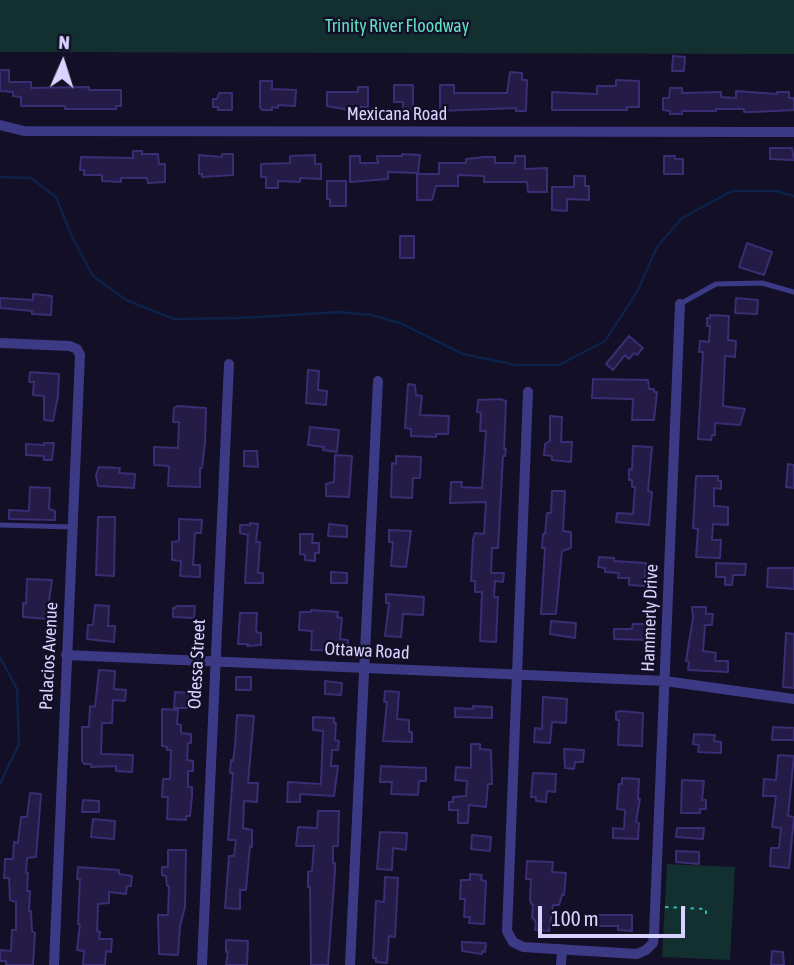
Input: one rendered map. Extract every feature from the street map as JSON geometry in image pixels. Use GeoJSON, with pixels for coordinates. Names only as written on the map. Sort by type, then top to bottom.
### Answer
{"type":"FeatureCollection","features":[{"type":"Feature","properties":{"kind":"street","name":"Mexicana Road"},"geometry":{"type":"LineString","coordinates":[[0,125],[24,131],[794,132]]}},
{"type":"Feature","properties":{"kind":"street","name":"Hammerly Drive"},"geometry":{"type":"LineString","coordinates":[[562,950],[637,954],[653,943],[680,304]]}},
{"type":"Feature","properties":{"kind":"street","name":"Palacios Avenue"},"geometry":{"type":"LineString","coordinates":[[0,343],[70,346],[77,349],[80,355],[54,965]]}},
{"type":"Feature","properties":{"kind":"street","name":"Odessa Street"},"geometry":{"type":"LineString","coordinates":[[202,965],[229,364]]}},
{"type":"Feature","properties":{"kind":"street"},"geometry":{"type":"LineString","coordinates":[[350,965],[378,381]]}},
{"type":"Feature","properties":{"kind":"street"},"geometry":{"type":"LineString","coordinates":[[528,392],[507,931],[513,942],[523,947],[562,950],[561,965]]}},
{"type":"Feature","properties":{"kind":"street","name":"Ottawa Road"},"geometry":{"type":"LineString","coordinates":[[66,655],[665,681],[794,699]]}},
{"type":"Feature","properties":{"kind":"lane"},"geometry":{"type":"LineString","coordinates":[[680,304],[716,284],[762,284],[794,292]]}},
{"type":"Feature","properties":{"kind":"lane"},"geometry":{"type":"LineString","coordinates":[[0,525],[73,527]]}},
{"type":"Feature","properties":{"kind":"path"},"geometry":{"type":"LineString","coordinates":[[655,907],[706,909],[706,916]]}},
{"type":"Feature","properties":{"kind":"green space","name":"Trinity River Floodway"},"geometry":{"type":"Polygon","coordinates":[[[0,0],[794,0],[794,54],[0,52],[0,0]]]}},
{"type":"Feature","properties":{"kind":"green space"},"geometry":{"type":"Polygon","coordinates":[[[667,864],[735,867],[730,960],[662,957],[667,864]]]}},
{"type":"Feature","properties":{"kind":"building"},"geometry":{"type":"Polygon","coordinates":[[[673,56],[685,57],[684,71],[672,71],[673,56]]]}},
{"type":"Feature","properties":{"kind":"building"},"geometry":{"type":"Polygon","coordinates":[[[0,70],[9,70],[9,82],[31,82],[31,88],[89,87],[89,90],[121,90],[121,106],[116,106],[116,109],[65,109],[65,106],[21,106],[21,97],[13,96],[13,92],[0,91],[0,70]]]}},
{"type":"Feature","properties":{"kind":"building"},"geometry":{"type":"Polygon","coordinates":[[[510,72],[522,73],[522,80],[527,80],[526,111],[516,111],[516,108],[440,111],[440,85],[454,85],[454,93],[507,93],[510,72]]]}},
{"type":"Feature","properties":{"kind":"building"},"geometry":{"type":"Polygon","coordinates":[[[616,80],[639,81],[639,107],[627,107],[627,110],[552,110],[552,92],[597,94],[597,86],[616,86],[616,80]]]}},
{"type":"Feature","properties":{"kind":"building"},"geometry":{"type":"Polygon","coordinates":[[[260,81],[272,81],[272,89],[296,90],[295,106],[278,105],[278,108],[272,107],[272,110],[262,110],[260,81]]]}},
{"type":"Feature","properties":{"kind":"building"},"geometry":{"type":"Polygon","coordinates":[[[394,85],[413,85],[413,111],[403,110],[403,102],[394,102],[394,85]]]}},
{"type":"Feature","properties":{"kind":"building"},"geometry":{"type":"Polygon","coordinates":[[[358,87],[368,87],[368,107],[349,110],[327,106],[327,92],[358,92],[358,87]]]}},
{"type":"Feature","properties":{"kind":"building"},"geometry":{"type":"Polygon","coordinates":[[[670,88],[682,88],[682,93],[721,92],[721,97],[736,98],[736,91],[777,94],[789,92],[789,98],[794,98],[794,110],[744,112],[744,109],[716,109],[670,114],[670,111],[663,110],[663,98],[669,98],[670,88]]]}},
{"type":"Feature","properties":{"kind":"building"},"geometry":{"type":"Polygon","coordinates":[[[219,93],[232,93],[232,110],[218,110],[218,107],[213,107],[213,99],[217,99],[219,93]]]}},
{"type":"Feature","properties":{"kind":"building"},"geometry":{"type":"Polygon","coordinates":[[[770,148],[792,148],[794,160],[770,159],[770,148]]]}},
{"type":"Feature","properties":{"kind":"building"},"geometry":{"type":"Polygon","coordinates":[[[133,151],[158,154],[159,164],[165,164],[165,182],[148,183],[147,178],[121,178],[121,182],[102,181],[102,175],[84,175],[84,170],[80,170],[81,157],[133,158],[133,151]]]}},
{"type":"Feature","properties":{"kind":"building"},"geometry":{"type":"Polygon","coordinates":[[[222,154],[233,154],[233,175],[202,177],[202,174],[199,174],[199,155],[222,157],[222,154]]]}},
{"type":"Feature","properties":{"kind":"building"},"geometry":{"type":"Polygon","coordinates":[[[315,155],[315,164],[321,164],[321,179],[278,181],[278,188],[266,188],[266,177],[261,177],[261,164],[290,163],[290,156],[315,155]]]}},
{"type":"Feature","properties":{"kind":"building"},"geometry":{"type":"Polygon","coordinates":[[[420,155],[418,173],[388,172],[388,179],[350,182],[350,156],[360,156],[360,163],[378,163],[377,156],[420,155]]]}},
{"type":"Feature","properties":{"kind":"building"},"geometry":{"type":"Polygon","coordinates":[[[515,156],[525,156],[525,169],[547,168],[547,192],[528,192],[527,182],[484,182],[484,176],[458,175],[458,186],[436,186],[432,200],[417,200],[417,174],[439,174],[439,163],[466,163],[466,159],[495,157],[495,163],[515,163],[515,156]]]}},
{"type":"Feature","properties":{"kind":"building"},"geometry":{"type":"Polygon","coordinates":[[[664,156],[683,159],[683,174],[664,174],[664,156]]]}},
{"type":"Feature","properties":{"kind":"building"},"geometry":{"type":"Polygon","coordinates":[[[574,176],[585,176],[585,186],[589,186],[589,200],[567,199],[567,211],[552,210],[552,187],[574,187],[574,176]]]}},
{"type":"Feature","properties":{"kind":"building"},"geometry":{"type":"Polygon","coordinates":[[[327,181],[346,181],[346,206],[330,206],[330,199],[327,199],[327,181]]]}},
{"type":"Feature","properties":{"kind":"building"},"geometry":{"type":"Polygon","coordinates":[[[400,236],[414,236],[414,258],[400,258],[400,236]]]}},
{"type":"Feature","properties":{"kind":"building"},"geometry":{"type":"Polygon","coordinates":[[[747,243],[772,252],[764,275],[739,267],[747,243]]]}},
{"type":"Feature","properties":{"kind":"building"},"geometry":{"type":"Polygon","coordinates":[[[33,294],[52,296],[51,315],[0,308],[0,298],[33,300],[33,294]]]}},
{"type":"Feature","properties":{"kind":"building"},"geometry":{"type":"Polygon","coordinates":[[[736,298],[758,300],[757,314],[735,313],[736,298]]]}},
{"type":"Feature","properties":{"kind":"building"},"geometry":{"type":"Polygon","coordinates":[[[710,315],[729,316],[728,340],[736,341],[735,357],[725,356],[723,406],[745,409],[740,425],[715,423],[715,435],[712,435],[711,440],[698,439],[703,352],[699,352],[700,341],[709,342],[710,326],[707,326],[707,318],[710,318],[710,315]]]}},
{"type":"Feature","properties":{"kind":"building"},"geometry":{"type":"Polygon","coordinates":[[[629,336],[643,348],[629,359],[625,355],[613,370],[606,364],[629,336]]]}},
{"type":"Feature","properties":{"kind":"building"},"geometry":{"type":"Polygon","coordinates":[[[308,370],[319,371],[318,390],[327,391],[326,405],[306,403],[308,370]]]}},
{"type":"Feature","properties":{"kind":"building"},"geometry":{"type":"Polygon","coordinates":[[[30,372],[59,374],[53,421],[44,420],[44,396],[33,395],[34,382],[29,382],[30,372]]]}},
{"type":"Feature","properties":{"kind":"building"},"geometry":{"type":"Polygon","coordinates":[[[593,379],[648,380],[649,389],[657,392],[654,420],[632,420],[633,399],[592,398],[593,379]]]}},
{"type":"Feature","properties":{"kind":"building"},"geometry":{"type":"Polygon","coordinates":[[[408,384],[415,385],[416,395],[422,396],[420,415],[449,416],[448,434],[436,434],[436,437],[411,436],[411,429],[405,428],[408,384]]]}},
{"type":"Feature","properties":{"kind":"building"},"geometry":{"type":"Polygon","coordinates":[[[478,400],[506,401],[506,449],[503,456],[498,548],[492,548],[491,573],[504,573],[503,582],[495,581],[494,597],[498,597],[496,642],[480,641],[482,592],[475,592],[475,581],[471,581],[473,540],[475,533],[484,534],[486,502],[450,503],[451,482],[462,482],[461,487],[482,488],[486,431],[480,431],[481,413],[477,412],[478,400]]]}},
{"type":"Feature","properties":{"kind":"building"},"geometry":{"type":"Polygon","coordinates":[[[174,408],[206,408],[200,487],[168,486],[169,466],[154,465],[154,447],[178,448],[179,422],[173,422],[174,408]]]}},
{"type":"Feature","properties":{"kind":"building"},"geometry":{"type":"Polygon","coordinates":[[[550,416],[562,417],[561,442],[572,442],[571,462],[552,460],[552,456],[544,455],[545,444],[550,441],[550,416]]]}},
{"type":"Feature","properties":{"kind":"building"},"geometry":{"type":"Polygon","coordinates":[[[310,427],[339,430],[337,452],[308,445],[310,427]]]}},
{"type":"Feature","properties":{"kind":"building"},"geometry":{"type":"Polygon","coordinates":[[[54,443],[52,460],[44,460],[44,456],[26,455],[26,444],[54,443]]]}},
{"type":"Feature","properties":{"kind":"building"},"geometry":{"type":"Polygon","coordinates":[[[633,446],[652,447],[648,491],[652,492],[649,525],[616,522],[617,513],[633,514],[635,487],[632,487],[632,480],[629,480],[629,469],[632,470],[633,446]]]}},
{"type":"Feature","properties":{"kind":"building"},"geometry":{"type":"Polygon","coordinates":[[[244,451],[257,451],[258,467],[244,466],[244,451]]]}},
{"type":"Feature","properties":{"kind":"building"},"geometry":{"type":"Polygon","coordinates":[[[335,455],[352,456],[349,497],[326,496],[326,484],[334,482],[335,455]]]}},
{"type":"Feature","properties":{"kind":"building"},"geometry":{"type":"Polygon","coordinates":[[[396,456],[421,457],[420,478],[413,478],[412,498],[391,497],[392,463],[396,464],[396,456]]]}},
{"type":"Feature","properties":{"kind":"building"},"geometry":{"type":"Polygon","coordinates":[[[788,464],[794,465],[794,488],[786,487],[788,464]]]}},
{"type":"Feature","properties":{"kind":"building"},"geometry":{"type":"Polygon","coordinates":[[[99,467],[120,468],[119,473],[135,474],[134,488],[98,486],[96,475],[99,467]]]}},
{"type":"Feature","properties":{"kind":"building"},"geometry":{"type":"Polygon","coordinates":[[[696,476],[718,476],[718,481],[721,481],[721,489],[714,488],[714,506],[728,507],[728,525],[713,524],[712,540],[721,540],[720,558],[696,557],[698,529],[693,528],[696,476]]]}},
{"type":"Feature","properties":{"kind":"building"},"geometry":{"type":"Polygon","coordinates":[[[30,487],[50,488],[49,509],[55,511],[55,520],[9,519],[9,510],[29,511],[30,487]]]}},
{"type":"Feature","properties":{"kind":"building"},"geometry":{"type":"Polygon","coordinates":[[[552,491],[565,491],[563,531],[571,532],[571,548],[562,551],[556,614],[541,614],[545,548],[542,548],[543,534],[547,513],[551,513],[552,491]]]}},
{"type":"Feature","properties":{"kind":"building"},"geometry":{"type":"Polygon","coordinates":[[[98,517],[115,517],[114,576],[96,575],[98,517]]]}},
{"type":"Feature","properties":{"kind":"building"},"geometry":{"type":"Polygon","coordinates":[[[179,519],[202,520],[201,533],[195,533],[193,565],[200,565],[200,577],[180,576],[181,561],[172,560],[172,542],[179,541],[179,519]]]}},
{"type":"Feature","properties":{"kind":"building"},"geometry":{"type":"Polygon","coordinates":[[[258,524],[258,573],[263,573],[263,583],[245,583],[248,535],[240,533],[240,525],[258,524]]]}},
{"type":"Feature","properties":{"kind":"building"},"geometry":{"type":"Polygon","coordinates":[[[329,524],[347,526],[347,537],[328,536],[329,524]]]}},
{"type":"Feature","properties":{"kind":"building"},"geometry":{"type":"Polygon","coordinates":[[[389,530],[411,531],[406,567],[391,566],[393,542],[389,542],[389,530]]]}},
{"type":"Feature","properties":{"kind":"building"},"geometry":{"type":"Polygon","coordinates":[[[300,534],[313,534],[312,543],[319,543],[319,553],[315,553],[315,561],[305,560],[305,555],[300,554],[300,534]]]}},
{"type":"Feature","properties":{"kind":"building"},"geometry":{"type":"Polygon","coordinates":[[[599,557],[646,563],[644,586],[629,585],[629,578],[618,578],[619,573],[605,572],[605,568],[598,567],[599,557]]]}},
{"type":"Feature","properties":{"kind":"building"},"geometry":{"type":"Polygon","coordinates":[[[716,563],[746,564],[745,575],[733,575],[732,585],[725,585],[725,577],[716,577],[716,563]]]}},
{"type":"Feature","properties":{"kind":"building"},"geometry":{"type":"Polygon","coordinates":[[[768,568],[794,568],[794,589],[767,587],[768,568]]]}},
{"type":"Feature","properties":{"kind":"building"},"geometry":{"type":"Polygon","coordinates":[[[331,572],[347,573],[347,583],[331,583],[331,572]]]}},
{"type":"Feature","properties":{"kind":"building"},"geometry":{"type":"Polygon","coordinates":[[[27,579],[52,580],[48,619],[23,617],[27,579]]]}},
{"type":"Feature","properties":{"kind":"building"},"geometry":{"type":"Polygon","coordinates":[[[386,594],[424,597],[423,615],[403,614],[401,637],[385,636],[389,603],[386,603],[386,594]]]}},
{"type":"Feature","properties":{"kind":"building"},"geometry":{"type":"Polygon","coordinates":[[[95,605],[109,606],[108,626],[115,626],[114,642],[87,639],[88,625],[93,625],[95,605]]]}},
{"type":"Feature","properties":{"kind":"building"},"geometry":{"type":"Polygon","coordinates":[[[195,606],[194,618],[173,617],[173,608],[195,606]]]}},
{"type":"Feature","properties":{"kind":"building"},"geometry":{"type":"Polygon","coordinates":[[[692,607],[706,607],[706,614],[713,614],[712,625],[705,625],[703,651],[716,653],[715,661],[728,661],[728,672],[688,670],[689,662],[686,661],[693,618],[692,607]]]}},
{"type":"Feature","properties":{"kind":"building"},"geometry":{"type":"Polygon","coordinates":[[[300,612],[338,612],[337,617],[342,618],[340,639],[348,640],[348,651],[311,650],[312,631],[299,630],[300,612]]]}},
{"type":"Feature","properties":{"kind":"building"},"geometry":{"type":"Polygon","coordinates":[[[240,613],[257,613],[256,632],[261,633],[261,645],[238,644],[240,613]]]}},
{"type":"Feature","properties":{"kind":"building"},"geometry":{"type":"Polygon","coordinates":[[[551,621],[576,623],[575,638],[550,634],[551,621]]]}},
{"type":"Feature","properties":{"kind":"building"},"geometry":{"type":"Polygon","coordinates":[[[633,624],[646,624],[647,640],[614,639],[614,629],[632,629],[633,624]]]}},
{"type":"Feature","properties":{"kind":"building"},"geometry":{"type":"Polygon","coordinates":[[[786,633],[794,634],[794,688],[783,687],[786,633]]]}},
{"type":"Feature","properties":{"kind":"building"},"geometry":{"type":"Polygon","coordinates":[[[99,670],[115,671],[114,689],[126,690],[125,701],[113,700],[112,723],[102,723],[101,754],[133,755],[132,772],[116,771],[116,766],[91,767],[91,764],[84,764],[82,761],[82,727],[89,727],[90,706],[95,707],[99,670]]]}},
{"type":"Feature","properties":{"kind":"building"},"geometry":{"type":"Polygon","coordinates":[[[236,677],[251,677],[251,690],[236,690],[236,677]]]}},
{"type":"Feature","properties":{"kind":"building"},"geometry":{"type":"Polygon","coordinates":[[[325,681],[342,683],[341,695],[325,694],[325,681]]]}},
{"type":"Feature","properties":{"kind":"building"},"geometry":{"type":"Polygon","coordinates":[[[385,691],[399,692],[397,719],[409,720],[412,742],[383,741],[387,702],[384,702],[385,691]]]}},
{"type":"Feature","properties":{"kind":"building"},"geometry":{"type":"Polygon","coordinates":[[[175,692],[192,693],[192,697],[195,697],[194,708],[174,708],[175,692]]]}},
{"type":"Feature","properties":{"kind":"building"},"geometry":{"type":"Polygon","coordinates":[[[543,697],[567,699],[566,723],[552,722],[550,743],[534,742],[535,728],[542,729],[543,697]]]}},
{"type":"Feature","properties":{"kind":"building"},"geometry":{"type":"Polygon","coordinates":[[[473,706],[492,707],[492,718],[455,717],[455,708],[473,709],[473,706]]]}},
{"type":"Feature","properties":{"kind":"building"},"geometry":{"type":"Polygon","coordinates":[[[162,709],[178,710],[177,724],[181,725],[181,733],[191,734],[187,760],[193,761],[193,771],[188,771],[188,787],[192,787],[192,796],[190,816],[186,816],[186,820],[167,819],[168,797],[162,797],[163,779],[170,779],[171,750],[162,746],[162,709]]]}},
{"type":"Feature","properties":{"kind":"building"},"geometry":{"type":"Polygon","coordinates":[[[616,712],[643,713],[642,746],[618,745],[619,720],[616,720],[616,712]]]}},
{"type":"Feature","properties":{"kind":"building"},"geometry":{"type":"Polygon","coordinates":[[[237,715],[254,716],[248,783],[258,783],[257,802],[244,801],[243,828],[252,830],[252,847],[250,846],[246,890],[240,890],[240,909],[225,908],[229,856],[234,856],[236,840],[228,840],[233,773],[230,773],[237,715]]]}},
{"type":"Feature","properties":{"kind":"building"},"geometry":{"type":"Polygon","coordinates":[[[313,717],[334,718],[336,723],[335,740],[339,741],[338,750],[332,750],[331,766],[338,766],[334,796],[300,794],[300,802],[287,802],[288,782],[321,784],[323,731],[313,730],[313,717]]]}},
{"type":"Feature","properties":{"kind":"building"},"geometry":{"type":"Polygon","coordinates":[[[773,727],[794,728],[794,740],[772,740],[773,727]]]}},
{"type":"Feature","properties":{"kind":"building"},"geometry":{"type":"Polygon","coordinates":[[[694,734],[715,735],[714,741],[721,742],[721,753],[698,752],[699,745],[693,744],[694,734]]]}},
{"type":"Feature","properties":{"kind":"building"},"geometry":{"type":"Polygon","coordinates":[[[471,744],[480,744],[480,749],[491,750],[492,784],[488,784],[486,807],[469,805],[468,823],[458,823],[458,810],[449,810],[449,802],[453,802],[453,797],[466,796],[467,781],[455,780],[456,767],[471,768],[471,744]]]}},
{"type":"Feature","properties":{"kind":"building"},"geometry":{"type":"Polygon","coordinates":[[[564,749],[584,750],[583,762],[575,762],[574,769],[565,768],[564,749]]]}},
{"type":"Feature","properties":{"kind":"building"},"geometry":{"type":"Polygon","coordinates":[[[778,755],[794,756],[788,816],[794,817],[789,868],[770,866],[771,848],[779,848],[781,828],[772,827],[776,796],[763,796],[764,779],[776,780],[778,755]]]}},
{"type":"Feature","properties":{"kind":"building"},"geometry":{"type":"Polygon","coordinates":[[[381,766],[426,768],[426,781],[419,781],[418,795],[391,794],[392,782],[380,782],[381,766]]]}},
{"type":"Feature","properties":{"kind":"building"},"geometry":{"type":"Polygon","coordinates":[[[533,773],[556,774],[555,792],[547,791],[546,802],[536,801],[536,797],[531,797],[533,773]]]}},
{"type":"Feature","properties":{"kind":"building"},"geometry":{"type":"Polygon","coordinates":[[[622,778],[639,779],[640,799],[636,822],[639,823],[638,839],[613,838],[613,828],[624,829],[625,810],[617,809],[622,778]]]}},
{"type":"Feature","properties":{"kind":"building"},"geometry":{"type":"Polygon","coordinates":[[[682,780],[704,781],[702,800],[706,800],[706,809],[700,809],[700,813],[681,813],[682,780]]]}},
{"type":"Feature","properties":{"kind":"building"},"geometry":{"type":"Polygon","coordinates":[[[30,793],[41,794],[36,857],[27,858],[26,873],[27,891],[30,891],[32,931],[35,933],[33,965],[6,965],[6,961],[0,961],[0,950],[11,951],[12,930],[16,930],[16,902],[10,900],[9,878],[4,878],[5,859],[13,859],[14,842],[18,843],[21,817],[27,817],[30,793]]]}},
{"type":"Feature","properties":{"kind":"building"},"geometry":{"type":"Polygon","coordinates":[[[83,800],[99,801],[99,812],[82,812],[83,800]]]}},
{"type":"Feature","properties":{"kind":"building"},"geometry":{"type":"Polygon","coordinates":[[[318,811],[339,811],[338,846],[333,846],[335,871],[328,965],[311,965],[308,872],[312,871],[314,846],[296,846],[298,827],[317,828],[318,811]]]}},
{"type":"Feature","properties":{"kind":"building"},"geometry":{"type":"Polygon","coordinates":[[[93,819],[115,821],[114,839],[91,837],[93,819]]]}},
{"type":"Feature","properties":{"kind":"building"},"geometry":{"type":"Polygon","coordinates":[[[677,828],[704,828],[703,839],[676,837],[677,828]]]}},
{"type":"Feature","properties":{"kind":"building"},"geometry":{"type":"Polygon","coordinates":[[[380,832],[407,833],[406,850],[393,848],[392,870],[377,869],[380,832]]]}},
{"type":"Feature","properties":{"kind":"building"},"geometry":{"type":"Polygon","coordinates":[[[472,835],[491,837],[490,851],[471,849],[472,835]]]}},
{"type":"Feature","properties":{"kind":"building"},"geometry":{"type":"Polygon","coordinates":[[[168,850],[186,850],[185,907],[180,926],[178,955],[159,954],[158,915],[168,915],[169,886],[166,876],[162,875],[162,867],[168,867],[168,850]]]}},
{"type":"Feature","properties":{"kind":"building"},"geometry":{"type":"Polygon","coordinates":[[[676,851],[699,852],[699,864],[676,862],[676,851]]]}},
{"type":"Feature","properties":{"kind":"building"},"geometry":{"type":"Polygon","coordinates":[[[527,861],[553,862],[552,872],[566,873],[564,895],[559,905],[553,905],[549,931],[535,930],[533,904],[530,899],[531,879],[526,879],[527,861]]]}},
{"type":"Feature","properties":{"kind":"building"},"geometry":{"type":"Polygon","coordinates":[[[78,867],[119,870],[119,874],[132,876],[131,886],[127,886],[126,894],[109,892],[109,903],[98,904],[99,939],[112,939],[111,952],[106,951],[105,965],[83,965],[84,951],[77,950],[80,924],[78,867]]]}},
{"type":"Feature","properties":{"kind":"building"},"geometry":{"type":"Polygon","coordinates":[[[470,874],[482,875],[481,880],[486,881],[484,924],[469,923],[470,917],[464,917],[465,899],[460,899],[461,880],[470,880],[470,874]]]}},
{"type":"Feature","properties":{"kind":"building"},"geometry":{"type":"Polygon","coordinates":[[[385,877],[398,878],[395,937],[389,936],[387,963],[376,962],[376,958],[373,958],[376,901],[384,902],[385,877]]]}},
{"type":"Feature","properties":{"kind":"building"},"geometry":{"type":"Polygon","coordinates":[[[598,915],[632,915],[632,931],[618,930],[618,926],[598,926],[598,915]]]}},
{"type":"Feature","properties":{"kind":"building"},"geometry":{"type":"Polygon","coordinates":[[[226,940],[248,941],[247,965],[226,965],[226,940]]]}},
{"type":"Feature","properties":{"kind":"building"},"geometry":{"type":"Polygon","coordinates":[[[462,942],[486,943],[485,952],[482,951],[482,954],[462,951],[462,942]]]}},
{"type":"Feature","properties":{"kind":"building"},"geometry":{"type":"Polygon","coordinates":[[[772,951],[783,952],[784,965],[771,965],[772,951]]]}},
{"type":"Feature","properties":{"kind":"waterway"},"geometry":{"type":"LineString","coordinates":[[0,177],[31,178],[56,197],[72,237],[93,276],[126,300],[174,319],[339,312],[371,315],[400,323],[463,354],[516,365],[559,365],[605,341],[637,292],[657,247],[682,218],[732,191],[776,191],[794,196]]}},
{"type":"Feature","properties":{"kind":"waterway"},"geometry":{"type":"LineString","coordinates":[[0,657],[17,689],[19,744],[0,784]]}}]}
